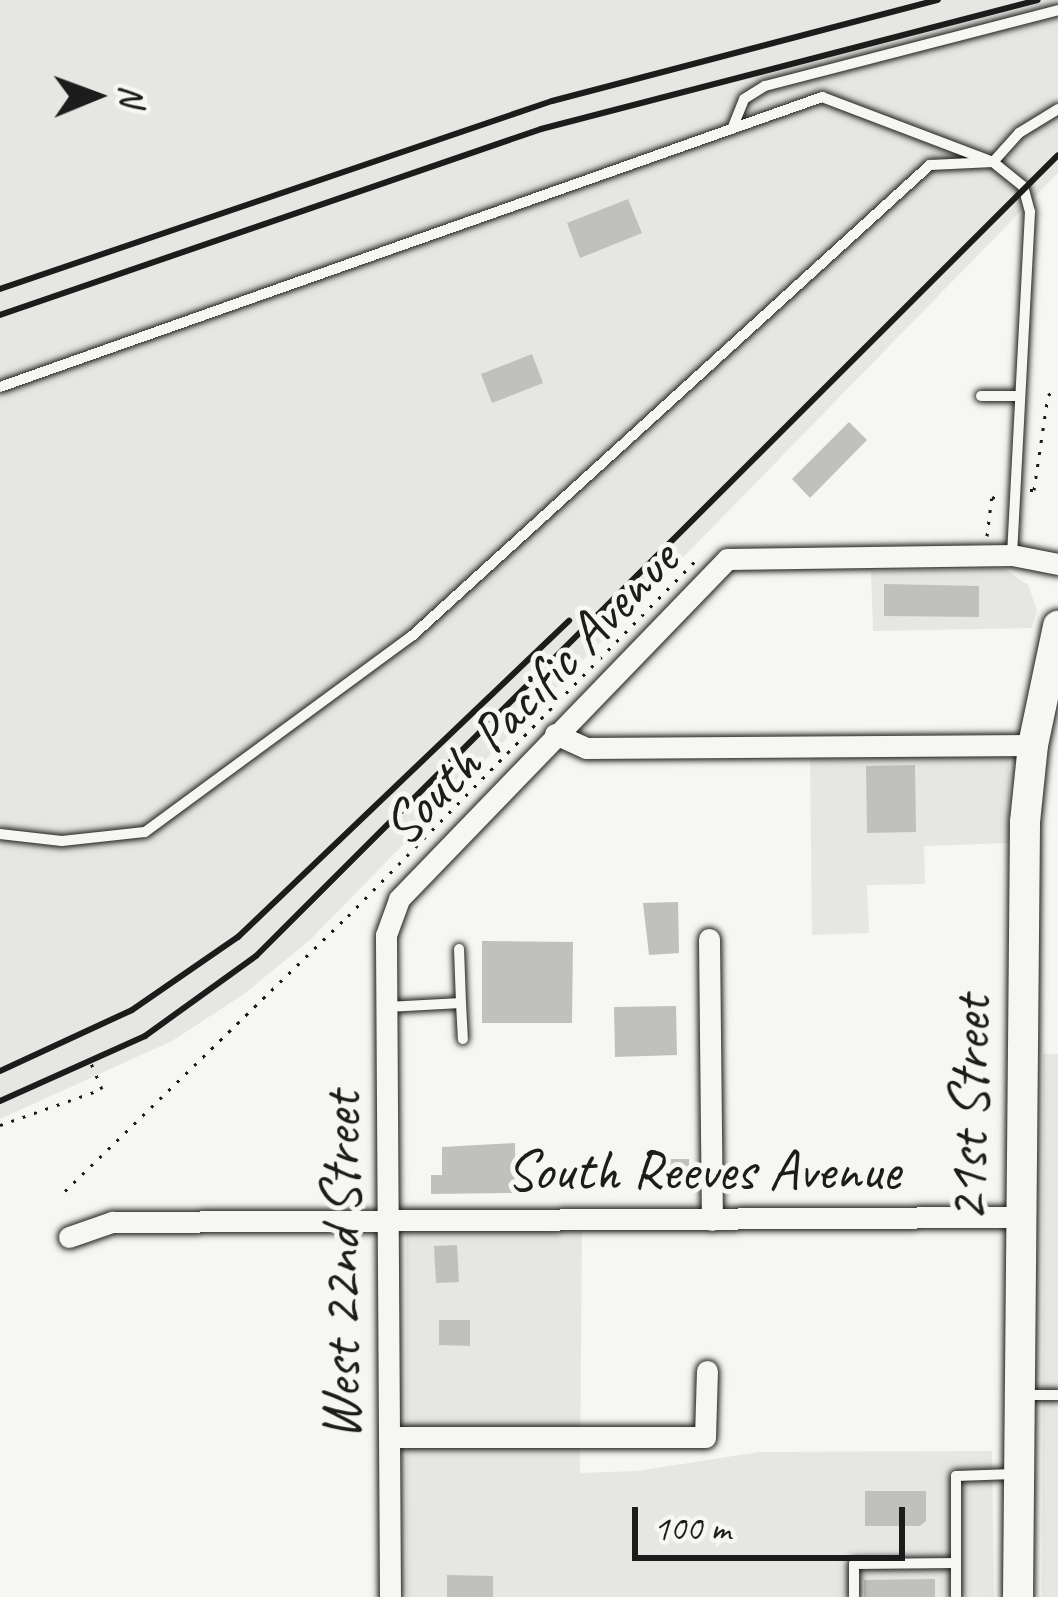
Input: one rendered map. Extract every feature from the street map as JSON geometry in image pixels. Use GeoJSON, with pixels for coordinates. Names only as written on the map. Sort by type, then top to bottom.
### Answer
{"type":"FeatureCollection","features":[{"type":"Feature","properties":{"kind":"main road","name":"21st Street"},"geometry":{"type":"LineString","coordinates":[[1018,1597],[1017,1217],[1024,822],[1033,746],[1058,626]]}},
{"type":"Feature","properties":{"kind":"street","name":"South Pacific Avenue"},"geometry":{"type":"LineString","coordinates":[[386,935],[399,898],[727,559],[1012,555],[1058,564]]}},
{"type":"Feature","properties":{"kind":"street"},"geometry":{"type":"LineString","coordinates":[[555,734],[586,748],[1033,746]]}},
{"type":"Feature","properties":{"kind":"street","name":"West 22nd Street"},"geometry":{"type":"LineString","coordinates":[[386,935],[390,1597]]}},
{"type":"Feature","properties":{"kind":"street"},"geometry":{"type":"LineString","coordinates":[[709,939],[712,1220]]}},
{"type":"Feature","properties":{"kind":"street","name":"South Reeves Avenue"},"geometry":{"type":"LineString","coordinates":[[69,1238],[112,1222],[1017,1217]]}},
{"type":"Feature","properties":{"kind":"street"},"geometry":{"type":"LineString","coordinates":[[390,1437],[705,1437],[707,1371]]}},
{"type":"Feature","properties":{"kind":"lane"},"geometry":{"type":"LineString","coordinates":[[731,129],[744,99],[765,86],[1058,10]]}},
{"type":"Feature","properties":{"kind":"lane"},"geometry":{"type":"LineString","coordinates":[[0,387],[822,98],[993,162],[1023,186],[1030,212],[1012,555]]}},
{"type":"Feature","properties":{"kind":"lane"},"geometry":{"type":"LineString","coordinates":[[0,834],[62,842],[145,832],[412,636],[930,166],[993,162],[1018,133],[1058,109]]}},
{"type":"Feature","properties":{"kind":"lane"},"geometry":{"type":"LineString","coordinates":[[981,396],[1020,396]]}},
{"type":"Feature","properties":{"kind":"lane"},"geometry":{"type":"LineString","coordinates":[[459,949],[463,1039]]}},
{"type":"Feature","properties":{"kind":"lane"},"geometry":{"type":"LineString","coordinates":[[387,1007],[461,1004]]}},
{"type":"Feature","properties":{"kind":"lane"},"geometry":{"type":"LineString","coordinates":[[1018,1396],[1058,1395]]}},
{"type":"Feature","properties":{"kind":"lane"},"geometry":{"type":"LineString","coordinates":[[956,1597],[956,1476],[1018,1474]]}},
{"type":"Feature","properties":{"kind":"lane"},"geometry":{"type":"LineString","coordinates":[[854,1597],[854,1564],[956,1563]]}},
{"type":"Feature","properties":{"kind":"lane"},"geometry":{"type":"LineString","coordinates":[[886,1564],[886,1579]]}},
{"type":"Feature","properties":{"kind":"lane"},"geometry":{"type":"LineString","coordinates":[[916,1564],[916,1579]]}},
{"type":"Feature","properties":{"kind":"path"},"geometry":{"type":"LineString","coordinates":[[1034,490],[1048,395],[1058,389]]}},
{"type":"Feature","properties":{"kind":"path"},"geometry":{"type":"LineString","coordinates":[[981,555],[992,498],[1007,492]]}},
{"type":"Feature","properties":{"kind":"path"},"geometry":{"type":"LineString","coordinates":[[65,1191],[348,916],[694,559],[713,551]]}},
{"type":"Feature","properties":{"kind":"path"},"geometry":{"type":"LineString","coordinates":[[0,1125],[102,1089],[89,1059]]}},
{"type":"Feature","properties":{"kind":"shaded area"},"geometry":{"type":"Polygon","coordinates":[[[0,0],[1058,0],[1058,173],[310,940],[244,994],[172,1041],[0,1119],[0,0]]]}},
{"type":"Feature","properties":{"kind":"shaded area"},"geometry":{"type":"Polygon","coordinates":[[[1005,569],[1028,585],[1037,610],[1032,628],[873,631],[871,571],[1005,569]]]}},
{"type":"Feature","properties":{"kind":"shaded area"},"geometry":{"type":"Polygon","coordinates":[[[1009,754],[1009,843],[924,846],[925,884],[867,885],[869,933],[812,935],[810,756],[1009,754]]]}},
{"type":"Feature","properties":{"kind":"shaded area"},"geometry":{"type":"Polygon","coordinates":[[[1043,1054],[1058,1054],[1058,1597],[1042,1597],[1043,1054]]]}},
{"type":"Feature","properties":{"kind":"shaded area"},"geometry":{"type":"Polygon","coordinates":[[[406,1228],[582,1228],[580,1473],[637,1471],[759,1452],[992,1451],[994,1597],[407,1597],[406,1228]]]}},
{"type":"Feature","properties":{"kind":"building"},"geometry":{"type":"Polygon","coordinates":[[[628,199],[642,233],[580,258],[567,223],[628,199]]]}},
{"type":"Feature","properties":{"kind":"building"},"geometry":{"type":"Polygon","coordinates":[[[532,354],[543,383],[492,403],[481,374],[532,354]]]}},
{"type":"Feature","properties":{"kind":"building"},"geometry":{"type":"Polygon","coordinates":[[[849,422],[867,440],[810,498],[792,479],[849,422]]]}},
{"type":"Feature","properties":{"kind":"building"},"geometry":{"type":"Polygon","coordinates":[[[884,584],[979,586],[979,617],[884,616],[884,584]]]}},
{"type":"Feature","properties":{"kind":"building"},"geometry":{"type":"Polygon","coordinates":[[[915,765],[916,832],[867,833],[866,766],[915,765]]]}},
{"type":"Feature","properties":{"kind":"building"},"geometry":{"type":"Polygon","coordinates":[[[678,902],[679,953],[649,955],[643,903],[678,902]]]}},
{"type":"Feature","properties":{"kind":"building"},"geometry":{"type":"Polygon","coordinates":[[[482,941],[573,942],[572,1023],[482,1023],[482,941]]]}},
{"type":"Feature","properties":{"kind":"building"},"geometry":{"type":"Polygon","coordinates":[[[676,1006],[677,1055],[615,1057],[614,1007],[676,1006]]]}},
{"type":"Feature","properties":{"kind":"building"},"geometry":{"type":"Polygon","coordinates":[[[515,1143],[516,1193],[431,1194],[431,1175],[442,1175],[442,1147],[515,1143]]]}},
{"type":"Feature","properties":{"kind":"building"},"geometry":{"type":"Polygon","coordinates":[[[665,1159],[689,1159],[689,1185],[665,1184],[665,1159]]]}},
{"type":"Feature","properties":{"kind":"building"},"geometry":{"type":"Polygon","coordinates":[[[457,1245],[459,1282],[436,1283],[434,1246],[457,1245]]]}},
{"type":"Feature","properties":{"kind":"building"},"geometry":{"type":"Polygon","coordinates":[[[439,1320],[470,1320],[470,1346],[439,1345],[439,1320]]]}},
{"type":"Feature","properties":{"kind":"building"},"geometry":{"type":"Polygon","coordinates":[[[865,1491],[926,1491],[926,1521],[920,1526],[865,1526],[865,1491]]]}},
{"type":"Feature","properties":{"kind":"building"},"geometry":{"type":"Polygon","coordinates":[[[447,1575],[493,1576],[493,1597],[447,1597],[447,1575]]]}},
{"type":"Feature","properties":{"kind":"building"},"geometry":{"type":"Polygon","coordinates":[[[935,1579],[935,1597],[864,1597],[864,1580],[935,1579]]]}},
{"type":"Feature","properties":{"kind":"railway"},"geometry":{"type":"LineString","coordinates":[[0,289],[552,101],[938,0]]}},
{"type":"Feature","properties":{"kind":"railway"},"geometry":{"type":"LineString","coordinates":[[0,315],[541,129],[1038,0]]}},
{"type":"Feature","properties":{"kind":"railway"},"geometry":{"type":"LineString","coordinates":[[0,1101],[145,1036],[256,956],[1058,155]]}},
{"type":"Feature","properties":{"kind":"railway"},"geometry":{"type":"LineString","coordinates":[[0,1071],[132,1010],[238,937],[569,621]]}}]}
